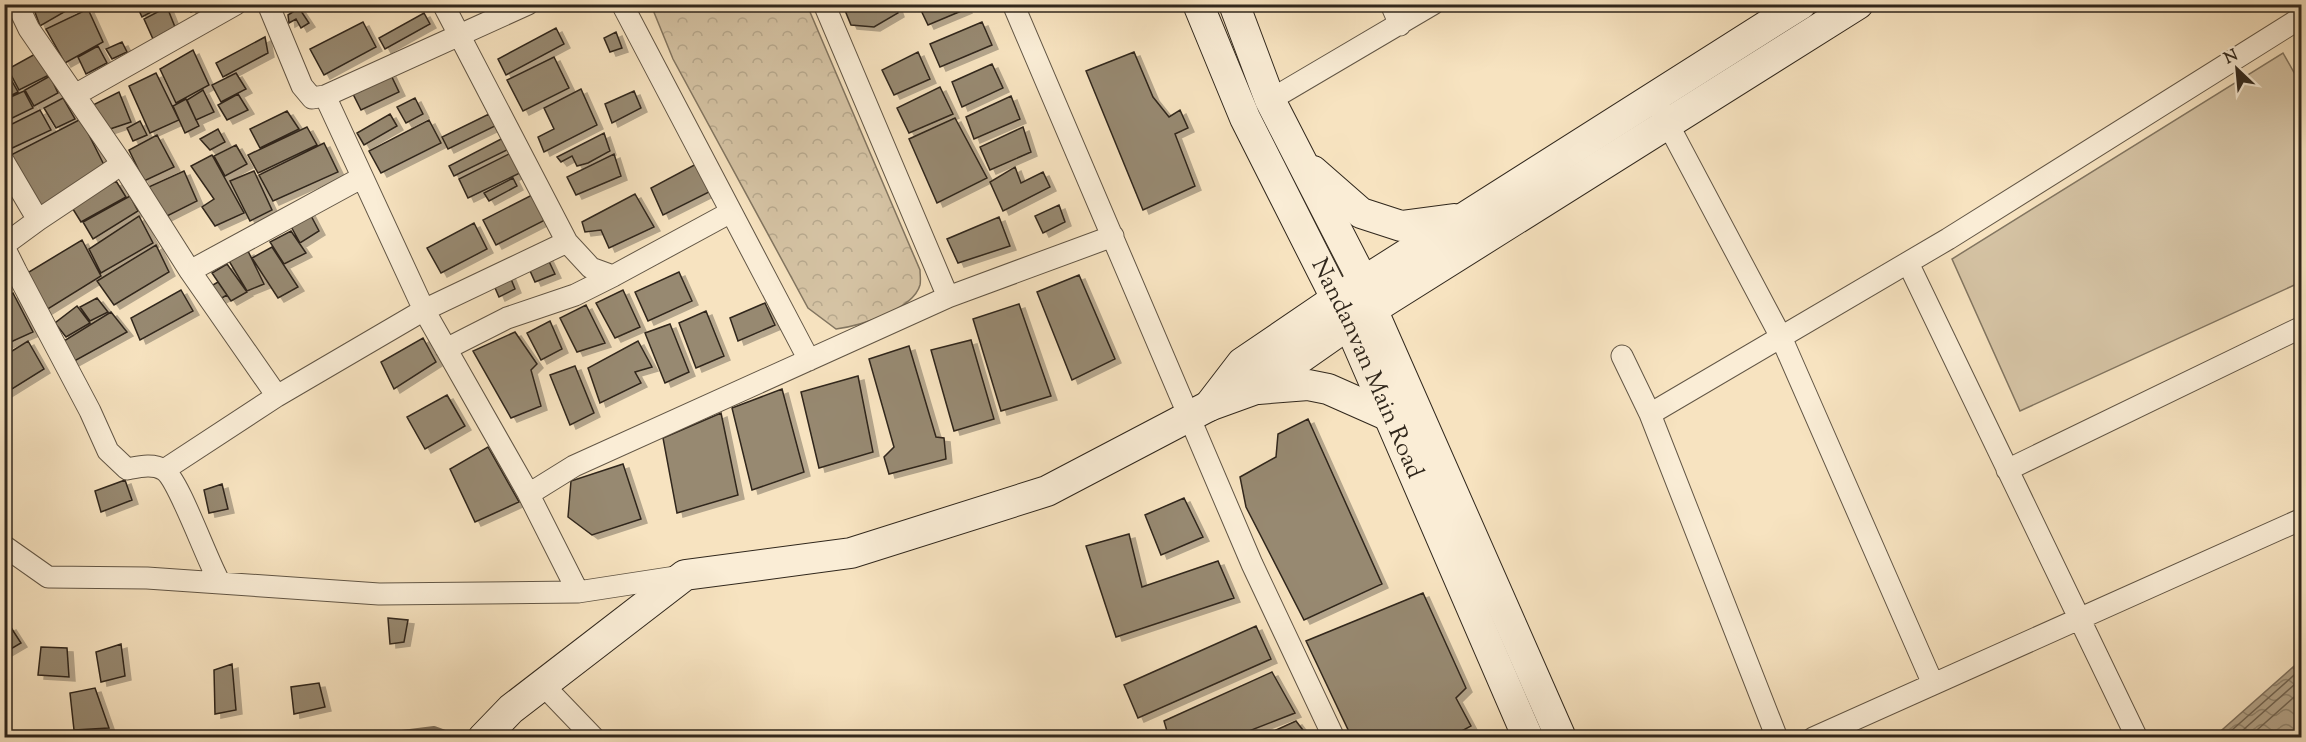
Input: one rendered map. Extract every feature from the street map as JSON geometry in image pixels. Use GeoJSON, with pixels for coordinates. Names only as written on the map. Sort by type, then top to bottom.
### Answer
{"type":"FeatureCollection","features":[{"type":"Feature","properties":{"kind":"main road","name":"Nandanvan Main Road"},"geometry":{"type":"LineString","coordinates":[[1198,4],[1245,118],[1352,311],[1389,416],[1528,738]]}},
{"type":"Feature","properties":{"kind":"main road"},"geometry":{"type":"LineString","coordinates":[[1234,4],[1270,100],[1363,281]]}},
{"type":"Feature","properties":{"kind":"main road"},"geometry":{"type":"LineString","coordinates":[[1256,389],[1352,311],[1363,281],[1801,4]]}},
{"type":"Feature","properties":{"kind":"main road"},"geometry":{"type":"LineString","coordinates":[[1200,411],[1242,363],[1352,311],[1668,123],[1858,4]]}},
{"type":"Feature","properties":{"kind":"main road"},"geometry":{"type":"LineString","coordinates":[[1302,161],[1361,213],[1401,226],[1463,218]]}},
{"type":"Feature","properties":{"kind":"main road"},"geometry":{"type":"LineString","coordinates":[[1352,311],[1562,738]]}},
{"type":"Feature","properties":{"kind":"main road"},"geometry":{"type":"LineString","coordinates":[[483,738],[511,709],[686,576],[851,553],[1047,492],[1200,411],[1256,389],[1308,385],[1328,388],[1389,416]]}},
{"type":"Feature","properties":{"kind":"street"},"geometry":{"type":"LineString","coordinates":[[16,4],[29,29],[122,164],[190,271],[277,396]]}},
{"type":"Feature","properties":{"kind":"street"},"geometry":{"type":"LineString","coordinates":[[75,95],[236,4]]}},
{"type":"Feature","properties":{"kind":"street"},"geometry":{"type":"LineString","coordinates":[[268,4],[302,86],[312,98],[325,96],[528,4]]}},
{"type":"Feature","properties":{"kind":"street"},"geometry":{"type":"LineString","coordinates":[[443,4],[456,35],[567,242],[591,268],[613,276]]}},
{"type":"Feature","properties":{"kind":"street"},"geometry":{"type":"LineString","coordinates":[[622,4],[809,360]]}},
{"type":"Feature","properties":{"kind":"street"},"geometry":{"type":"LineString","coordinates":[[824,4],[948,297]]}},
{"type":"Feature","properties":{"kind":"street"},"geometry":{"type":"LineString","coordinates":[[1013,4],[1113,236],[1200,411],[1252,564],[1334,738]]}},
{"type":"Feature","properties":{"kind":"street"},"geometry":{"type":"LineString","coordinates":[[1391,4],[1400,25]]}},
{"type":"Feature","properties":{"kind":"street"},"geometry":{"type":"LineString","coordinates":[[1270,100],[1433,4]]}},
{"type":"Feature","properties":{"kind":"street"},"geometry":{"type":"LineString","coordinates":[[1650,414],[1908,263],[2301,17]]}},
{"type":"Feature","properties":{"kind":"street"},"geometry":{"type":"LineString","coordinates":[[325,96],[424,310],[527,491],[578,592]]}},
{"type":"Feature","properties":{"kind":"street"},"geometry":{"type":"LineString","coordinates":[[1654,98],[1781,337],[1933,684]]}},
{"type":"Feature","properties":{"kind":"street"},"geometry":{"type":"LineString","coordinates":[[4,162],[38,220]]}},
{"type":"Feature","properties":{"kind":"street"},"geometry":{"type":"LineString","coordinates":[[122,164],[38,220],[8,242],[5,249],[108,451],[127,469],[149,466],[164,470],[176,486],[220,583]]}},
{"type":"Feature","properties":{"kind":"street"},"geometry":{"type":"LineString","coordinates":[[190,271],[361,178]]}},
{"type":"Feature","properties":{"kind":"street"},"geometry":{"type":"LineString","coordinates":[[446,349],[507,318],[574,295],[731,212]]}},
{"type":"Feature","properties":{"kind":"street"},"geometry":{"type":"LineString","coordinates":[[527,491],[537,489],[574,466],[948,297],[1113,236]]}},
{"type":"Feature","properties":{"kind":"street"},"geometry":{"type":"LineString","coordinates":[[164,470],[277,396],[424,310],[567,242]]}},
{"type":"Feature","properties":{"kind":"street"},"geometry":{"type":"LineString","coordinates":[[1908,263],[2137,738]]}},
{"type":"Feature","properties":{"kind":"street"},"geometry":{"type":"LineString","coordinates":[[2007,470],[2301,327]]}},
{"type":"Feature","properties":{"kind":"street"},"geometry":{"type":"LineString","coordinates":[[1622,356],[1650,414],[1777,738]]}},
{"type":"Feature","properties":{"kind":"street"},"geometry":{"type":"LineString","coordinates":[[1813,738],[2301,519]]}},
{"type":"Feature","properties":{"kind":"street"},"geometry":{"type":"LineString","coordinates":[[4,546],[48,577],[147,578],[379,594],[578,592],[686,576]]}},
{"type":"Feature","properties":{"kind":"street"},"geometry":{"type":"LineString","coordinates":[[544,686],[594,738]]}},
{"type":"Feature","properties":{"kind":"green space"},"geometry":{"type":"Polygon","coordinates":[[[651,5],[807,5],[920,270],[920,285],[907,302],[871,320],[836,329],[808,308],[673,59],[651,5]]]}},
{"type":"Feature","properties":{"kind":"green space"},"geometry":{"type":"Polygon","coordinates":[[[2283,53],[2301,85],[2301,282],[2020,411],[1952,259],[2283,53]]]}},
{"type":"Feature","properties":{"kind":"water"},"geometry":{"type":"Polygon","coordinates":[[[2301,660],[2301,737],[2214,737],[2301,660]]]}},
{"type":"Feature","properties":{"kind":"building"},"geometry":{"type":"Polygon","coordinates":[[[32,4],[78,4],[40,26],[32,4]]]}},
{"type":"Feature","properties":{"kind":"building"},"geometry":{"type":"Polygon","coordinates":[[[136,4],[166,4],[142,17],[136,4]]]}},
{"type":"Feature","properties":{"kind":"building"},"geometry":{"type":"Polygon","coordinates":[[[188,4],[209,4],[191,12],[188,4]]]}},
{"type":"Feature","properties":{"kind":"building"},"geometry":{"type":"Polygon","coordinates":[[[851,4],[895,4],[898,13],[874,27],[851,25],[844,8],[851,4]]]}},
{"type":"Feature","properties":{"kind":"building"},"geometry":{"type":"Polygon","coordinates":[[[918,4],[964,4],[966,9],[928,25],[918,4]]]}},
{"type":"Feature","properties":{"kind":"building"},"geometry":{"type":"Polygon","coordinates":[[[167,7],[175,27],[153,39],[144,19],[167,7]]]}},
{"type":"Feature","properties":{"kind":"building"},"geometry":{"type":"Polygon","coordinates":[[[299,8],[309,23],[301,28],[296,19],[289,23],[288,15],[299,8]]]}},
{"type":"Feature","properties":{"kind":"building"},"geometry":{"type":"Polygon","coordinates":[[[88,9],[103,42],[65,63],[46,29],[88,9]]]}},
{"type":"Feature","properties":{"kind":"building"},"geometry":{"type":"Polygon","coordinates":[[[424,13],[430,24],[385,49],[379,38],[424,13]]]}},
{"type":"Feature","properties":{"kind":"building"},"geometry":{"type":"Polygon","coordinates":[[[363,22],[376,47],[324,75],[310,49],[363,22]]]}},
{"type":"Feature","properties":{"kind":"building"},"geometry":{"type":"Polygon","coordinates":[[[982,22],[992,45],[940,67],[930,44],[982,22]]]}},
{"type":"Feature","properties":{"kind":"building"},"geometry":{"type":"Polygon","coordinates":[[[556,28],[564,44],[506,75],[498,59],[556,28]]]}},
{"type":"Feature","properties":{"kind":"building"},"geometry":{"type":"Polygon","coordinates":[[[616,32],[622,48],[610,52],[604,38],[616,32]]]}},
{"type":"Feature","properties":{"kind":"building"},"geometry":{"type":"Polygon","coordinates":[[[265,37],[268,53],[223,77],[216,63],[265,37]]]}},
{"type":"Feature","properties":{"kind":"building"},"geometry":{"type":"Polygon","coordinates":[[[122,42],[127,52],[112,59],[106,49],[122,42]]]}},
{"type":"Feature","properties":{"kind":"building"},"geometry":{"type":"Polygon","coordinates":[[[98,46],[107,63],[86,74],[78,57],[98,46]]]}},
{"type":"Feature","properties":{"kind":"building"},"geometry":{"type":"Polygon","coordinates":[[[193,50],[209,85],[176,103],[160,69],[193,50]]]}},
{"type":"Feature","properties":{"kind":"building"},"geometry":{"type":"Polygon","coordinates":[[[918,52],[930,79],[894,95],[882,70],[918,52]]]}},
{"type":"Feature","properties":{"kind":"building"},"geometry":{"type":"Polygon","coordinates":[[[1134,52],[1153,97],[1169,117],[1180,110],[1188,128],[1175,134],[1195,186],[1143,210],[1086,71],[1134,52]]]}},
{"type":"Feature","properties":{"kind":"building"},"geometry":{"type":"Polygon","coordinates":[[[37,53],[49,75],[19,90],[8,69],[37,53]]]}},
{"type":"Feature","properties":{"kind":"building"},"geometry":{"type":"Polygon","coordinates":[[[554,57],[569,88],[523,111],[507,80],[554,57]]]}},
{"type":"Feature","properties":{"kind":"building"},"geometry":{"type":"Polygon","coordinates":[[[992,64],[1003,88],[962,107],[952,82],[992,64]]]}},
{"type":"Feature","properties":{"kind":"building"},"geometry":{"type":"Polygon","coordinates":[[[156,73],[179,120],[150,133],[129,86],[156,73]]]}},
{"type":"Feature","properties":{"kind":"building"},"geometry":{"type":"Polygon","coordinates":[[[236,73],[246,89],[221,102],[212,85],[236,73]]]}},
{"type":"Feature","properties":{"kind":"building"},"geometry":{"type":"Polygon","coordinates":[[[390,73],[399,92],[361,110],[352,92],[390,73]]]}},
{"type":"Feature","properties":{"kind":"building"},"geometry":{"type":"Polygon","coordinates":[[[8,74],[18,92],[4,99],[4,76],[8,74]]]}},
{"type":"Feature","properties":{"kind":"building"},"geometry":{"type":"Polygon","coordinates":[[[50,76],[58,93],[34,106],[25,90],[50,76]]]}},
{"type":"Feature","properties":{"kind":"building"},"geometry":{"type":"Polygon","coordinates":[[[940,87],[953,114],[909,133],[897,108],[940,87]]]}},
{"type":"Feature","properties":{"kind":"building"},"geometry":{"type":"Polygon","coordinates":[[[581,89],[597,125],[544,152],[538,137],[554,129],[544,108],[581,89]]]}},
{"type":"Feature","properties":{"kind":"building"},"geometry":{"type":"Polygon","coordinates":[[[203,90],[214,112],[196,120],[187,100],[203,90]]]}},
{"type":"Feature","properties":{"kind":"building"},"geometry":{"type":"Polygon","coordinates":[[[24,91],[33,108],[4,122],[4,100],[24,91]]]}},
{"type":"Feature","properties":{"kind":"building"},"geometry":{"type":"Polygon","coordinates":[[[634,91],[641,108],[612,123],[605,104],[634,91]]]}},
{"type":"Feature","properties":{"kind":"building"},"geometry":{"type":"Polygon","coordinates":[[[119,92],[131,122],[104,131],[91,106],[119,92]]]}},
{"type":"Feature","properties":{"kind":"building"},"geometry":{"type":"Polygon","coordinates":[[[238,94],[248,110],[227,120],[218,105],[238,94]]]}},
{"type":"Feature","properties":{"kind":"building"},"geometry":{"type":"Polygon","coordinates":[[[1011,96],[1020,119],[974,139],[966,117],[1011,96]]]}},
{"type":"Feature","properties":{"kind":"building"},"geometry":{"type":"Polygon","coordinates":[[[63,98],[75,119],[56,128],[44,108],[63,98]]]}},
{"type":"Feature","properties":{"kind":"building"},"geometry":{"type":"Polygon","coordinates":[[[415,98],[423,114],[406,123],[397,107],[415,98]]]}},
{"type":"Feature","properties":{"kind":"building"},"geometry":{"type":"Polygon","coordinates":[[[186,99],[199,126],[185,133],[173,106],[186,99]]]}},
{"type":"Feature","properties":{"kind":"building"},"geometry":{"type":"Polygon","coordinates":[[[40,110],[51,130],[8,150],[4,145],[4,128],[40,110]]]}},
{"type":"Feature","properties":{"kind":"building"},"geometry":{"type":"Polygon","coordinates":[[[287,111],[299,129],[260,148],[250,129],[287,111]]]}},
{"type":"Feature","properties":{"kind":"building"},"geometry":{"type":"Polygon","coordinates":[[[390,114],[397,126],[364,145],[357,133],[390,114]]]}},
{"type":"Feature","properties":{"kind":"building"},"geometry":{"type":"Polygon","coordinates":[[[489,114],[495,126],[448,149],[442,137],[489,114]]]}},
{"type":"Feature","properties":{"kind":"building"},"geometry":{"type":"Polygon","coordinates":[[[955,118],[987,178],[937,203],[909,139],[955,118]]]}},
{"type":"Feature","properties":{"kind":"building"},"geometry":{"type":"Polygon","coordinates":[[[81,119],[106,169],[41,210],[9,156],[81,119]]]}},
{"type":"Feature","properties":{"kind":"building"},"geometry":{"type":"Polygon","coordinates":[[[429,120],[441,143],[381,173],[369,151],[429,120]]]}},
{"type":"Feature","properties":{"kind":"building"},"geometry":{"type":"Polygon","coordinates":[[[140,121],[147,135],[133,141],[127,128],[140,121]]]}},
{"type":"Feature","properties":{"kind":"building"},"geometry":{"type":"Polygon","coordinates":[[[307,127],[317,145],[258,173],[248,155],[307,127]]]}},
{"type":"Feature","properties":{"kind":"building"},"geometry":{"type":"Polygon","coordinates":[[[1023,127],[1031,152],[990,170],[980,147],[1023,127]]]}},
{"type":"Feature","properties":{"kind":"building"},"geometry":{"type":"Polygon","coordinates":[[[218,129],[225,142],[210,150],[200,139],[218,129]]]}},
{"type":"Feature","properties":{"kind":"building"},"geometry":{"type":"Polygon","coordinates":[[[604,133],[610,151],[588,163],[577,166],[572,156],[561,162],[557,157],[604,133]]]}},
{"type":"Feature","properties":{"kind":"building"},"geometry":{"type":"Polygon","coordinates":[[[157,135],[174,167],[144,181],[129,150],[157,135]]]}},
{"type":"Feature","properties":{"kind":"building"},"geometry":{"type":"Polygon","coordinates":[[[503,138],[509,149],[454,176],[449,166],[503,138]]]}},
{"type":"Feature","properties":{"kind":"building"},"geometry":{"type":"Polygon","coordinates":[[[324,143],[338,172],[273,201],[259,175],[324,143]]]}},
{"type":"Feature","properties":{"kind":"building"},"geometry":{"type":"Polygon","coordinates":[[[236,145],[247,164],[225,176],[214,156],[236,145]]]}},
{"type":"Feature","properties":{"kind":"building"},"geometry":{"type":"Polygon","coordinates":[[[513,152],[522,172],[468,198],[459,179],[513,152]]]}},
{"type":"Feature","properties":{"kind":"building"},"geometry":{"type":"Polygon","coordinates":[[[614,154],[621,176],[576,195],[567,177],[614,154]]]}},
{"type":"Feature","properties":{"kind":"building"},"geometry":{"type":"Polygon","coordinates":[[[212,155],[244,213],[215,226],[202,207],[214,199],[191,166],[212,155]]]}},
{"type":"Feature","properties":{"kind":"building"},"geometry":{"type":"Polygon","coordinates":[[[700,162],[715,189],[663,215],[651,188],[700,162]]]}},
{"type":"Feature","properties":{"kind":"building"},"geometry":{"type":"Polygon","coordinates":[[[1015,167],[1021,183],[1043,172],[1050,187],[1003,211],[990,182],[1015,167]]]}},
{"type":"Feature","properties":{"kind":"building"},"geometry":{"type":"Polygon","coordinates":[[[184,171],[197,201],[161,219],[142,190],[184,171]]]}},
{"type":"Feature","properties":{"kind":"building"},"geometry":{"type":"Polygon","coordinates":[[[254,171],[272,210],[250,221],[230,181],[254,171]]]}},
{"type":"Feature","properties":{"kind":"building"},"geometry":{"type":"Polygon","coordinates":[[[513,178],[517,186],[489,201],[484,193],[513,178]]]}},
{"type":"Feature","properties":{"kind":"building"},"geometry":{"type":"Polygon","coordinates":[[[116,181],[126,197],[81,222],[71,206],[116,181]]]}},
{"type":"Feature","properties":{"kind":"building"},"geometry":{"type":"Polygon","coordinates":[[[536,193],[549,218],[496,245],[483,220],[536,193]]]}},
{"type":"Feature","properties":{"kind":"building"},"geometry":{"type":"Polygon","coordinates":[[[635,194],[654,227],[609,248],[601,230],[585,232],[582,222],[635,194]]]}},
{"type":"Feature","properties":{"kind":"building"},"geometry":{"type":"Polygon","coordinates":[[[130,196],[138,211],[93,239],[83,222],[130,196]]]}},
{"type":"Feature","properties":{"kind":"building"},"geometry":{"type":"Polygon","coordinates":[[[1059,205],[1065,222],[1043,233],[1035,216],[1059,205]]]}},
{"type":"Feature","properties":{"kind":"building"},"geometry":{"type":"Polygon","coordinates":[[[308,210],[319,231],[300,243],[288,221],[308,210]]]}},
{"type":"Feature","properties":{"kind":"building"},"geometry":{"type":"Polygon","coordinates":[[[139,216],[153,243],[101,273],[89,249],[139,216]]]}},
{"type":"Feature","properties":{"kind":"building"},"geometry":{"type":"Polygon","coordinates":[[[999,217],[1010,246],[958,263],[947,239],[999,217]]]}},
{"type":"Feature","properties":{"kind":"building"},"geometry":{"type":"Polygon","coordinates":[[[474,223],[487,249],[441,273],[427,248],[474,223]]]}},
{"type":"Feature","properties":{"kind":"building"},"geometry":{"type":"Polygon","coordinates":[[[291,231],[306,253],[284,264],[270,242],[291,231]]]}},
{"type":"Feature","properties":{"kind":"building"},"geometry":{"type":"Polygon","coordinates":[[[82,240],[101,276],[43,312],[24,275],[82,240]]]}},
{"type":"Feature","properties":{"kind":"building"},"geometry":{"type":"Polygon","coordinates":[[[156,245],[169,272],[114,305],[97,281],[156,245]]]}},
{"type":"Feature","properties":{"kind":"building"},"geometry":{"type":"Polygon","coordinates":[[[272,247],[298,287],[278,298],[252,258],[272,247]]]}},
{"type":"Feature","properties":{"kind":"building"},"geometry":{"type":"Polygon","coordinates":[[[248,251],[264,284],[247,291],[229,261],[248,251]]]}},
{"type":"Feature","properties":{"kind":"building"},"geometry":{"type":"Polygon","coordinates":[[[546,255],[555,274],[535,282],[527,264],[546,255]]]}},
{"type":"Feature","properties":{"kind":"building"},"geometry":{"type":"Polygon","coordinates":[[[227,264],[247,292],[231,301],[212,273],[227,264]]]}},
{"type":"Feature","properties":{"kind":"building"},"geometry":{"type":"Polygon","coordinates":[[[679,272],[692,301],[648,321],[635,292],[679,272]]]}},
{"type":"Feature","properties":{"kind":"building"},"geometry":{"type":"Polygon","coordinates":[[[509,274],[515,289],[499,297],[492,281],[509,274]]]}},
{"type":"Feature","properties":{"kind":"building"},"geometry":{"type":"Polygon","coordinates":[[[1079,275],[1115,359],[1072,380],[1037,292],[1079,275]]]}},
{"type":"Feature","properties":{"kind":"building"},"geometry":{"type":"Polygon","coordinates":[[[218,282],[227,295],[215,302],[206,289],[218,282]]]}},
{"type":"Feature","properties":{"kind":"building"},"geometry":{"type":"Polygon","coordinates":[[[181,290],[193,311],[140,340],[131,318],[181,290]]]}},
{"type":"Feature","properties":{"kind":"building"},"geometry":{"type":"Polygon","coordinates":[[[623,290],[640,327],[615,338],[596,303],[623,290]]]}},
{"type":"Feature","properties":{"kind":"building"},"geometry":{"type":"Polygon","coordinates":[[[13,293],[33,332],[4,345],[4,298],[13,293]]]}},
{"type":"Feature","properties":{"kind":"building"},"geometry":{"type":"Polygon","coordinates":[[[97,298],[108,312],[90,321],[80,307],[97,298]]]}},
{"type":"Feature","properties":{"kind":"building"},"geometry":{"type":"Polygon","coordinates":[[[765,303],[775,325],[738,341],[730,318],[765,303]]]}},
{"type":"Feature","properties":{"kind":"building"},"geometry":{"type":"Polygon","coordinates":[[[1019,304],[1051,396],[1001,411],[973,319],[1019,304]]]}},
{"type":"Feature","properties":{"kind":"building"},"geometry":{"type":"Polygon","coordinates":[[[586,305],[605,343],[577,352],[560,318],[586,305]]]}},
{"type":"Feature","properties":{"kind":"building"},"geometry":{"type":"Polygon","coordinates":[[[77,306],[90,323],[66,337],[55,323],[77,306]]]}},
{"type":"Feature","properties":{"kind":"building"},"geometry":{"type":"Polygon","coordinates":[[[706,311],[724,356],[696,368],[679,323],[706,311]]]}},
{"type":"Feature","properties":{"kind":"building"},"geometry":{"type":"Polygon","coordinates":[[[111,312],[127,332],[69,364],[59,344],[111,312]]]}},
{"type":"Feature","properties":{"kind":"building"},"geometry":{"type":"Polygon","coordinates":[[[550,321],[562,349],[541,360],[527,333],[550,321]]]}},
{"type":"Feature","properties":{"kind":"building"},"geometry":{"type":"Polygon","coordinates":[[[670,324],[689,372],[665,383],[645,333],[670,324]]]}},
{"type":"Feature","properties":{"kind":"building"},"geometry":{"type":"Polygon","coordinates":[[[515,332],[537,364],[531,370],[541,406],[511,418],[473,351],[515,332]]]}},
{"type":"Feature","properties":{"kind":"building"},"geometry":{"type":"Polygon","coordinates":[[[423,338],[436,362],[394,389],[381,362],[423,338]]]}},
{"type":"Feature","properties":{"kind":"building"},"geometry":{"type":"Polygon","coordinates":[[[971,340],[994,419],[954,431],[931,350],[971,340]]]}},
{"type":"Feature","properties":{"kind":"building"},"geometry":{"type":"Polygon","coordinates":[[[28,341],[44,369],[4,394],[4,356],[28,341]]]}},
{"type":"Feature","properties":{"kind":"building"},"geometry":{"type":"Polygon","coordinates":[[[638,341],[652,367],[635,372],[641,383],[600,403],[588,368],[638,341]]]}},
{"type":"Feature","properties":{"kind":"building"},"geometry":{"type":"Polygon","coordinates":[[[909,346],[936,437],[944,438],[946,459],[889,474],[884,457],[894,447],[869,359],[909,346]]]}},
{"type":"Feature","properties":{"kind":"building"},"geometry":{"type":"Polygon","coordinates":[[[575,366],[594,413],[570,425],[550,375],[575,366]]]}},
{"type":"Feature","properties":{"kind":"building"},"geometry":{"type":"Polygon","coordinates":[[[858,376],[873,452],[819,468],[801,392],[858,376]]]}},
{"type":"Feature","properties":{"kind":"building"},"geometry":{"type":"Polygon","coordinates":[[[782,389],[804,472],[752,490],[732,408],[782,389]]]}},
{"type":"Feature","properties":{"kind":"building"},"geometry":{"type":"Polygon","coordinates":[[[447,395],[465,426],[425,449],[407,417],[447,395]]]}},
{"type":"Feature","properties":{"kind":"building"},"geometry":{"type":"Polygon","coordinates":[[[721,413],[738,495],[677,513],[663,438],[721,413]]]}},
{"type":"Feature","properties":{"kind":"building"},"geometry":{"type":"Polygon","coordinates":[[[1308,419],[1382,584],[1304,620],[1246,507],[1240,477],[1276,457],[1278,434],[1308,419]]]}},
{"type":"Feature","properties":{"kind":"building"},"geometry":{"type":"Polygon","coordinates":[[[488,447],[519,502],[475,522],[450,469],[488,447]]]}},
{"type":"Feature","properties":{"kind":"building"},"geometry":{"type":"Polygon","coordinates":[[[623,464],[641,519],[592,535],[568,517],[571,481],[623,464]]]}},
{"type":"Feature","properties":{"kind":"building"},"geometry":{"type":"Polygon","coordinates":[[[125,480],[132,500],[101,512],[95,491],[125,480]]]}},
{"type":"Feature","properties":{"kind":"building"},"geometry":{"type":"Polygon","coordinates":[[[222,484],[228,509],[209,513],[204,490],[222,484]]]}},
{"type":"Feature","properties":{"kind":"building"},"geometry":{"type":"Polygon","coordinates":[[[1184,498],[1203,537],[1161,555],[1145,515],[1184,498]]]}},
{"type":"Feature","properties":{"kind":"building"},"geometry":{"type":"Polygon","coordinates":[[[1129,534],[1142,587],[1218,561],[1234,598],[1116,637],[1086,546],[1129,534]]]}},
{"type":"Feature","properties":{"kind":"building"},"geometry":{"type":"Polygon","coordinates":[[[1423,593],[1466,688],[1456,698],[1471,726],[1449,738],[1352,738],[1306,641],[1423,593]]]}},
{"type":"Feature","properties":{"kind":"building"},"geometry":{"type":"Polygon","coordinates":[[[388,618],[408,620],[404,642],[390,644],[388,618]]]}},
{"type":"Feature","properties":{"kind":"building"},"geometry":{"type":"Polygon","coordinates":[[[10,626],[21,643],[4,653],[4,629],[10,626]]]}},
{"type":"Feature","properties":{"kind":"building"},"geometry":{"type":"Polygon","coordinates":[[[1256,626],[1271,659],[1138,718],[1124,685],[1256,626]]]}},
{"type":"Feature","properties":{"kind":"building"},"geometry":{"type":"Polygon","coordinates":[[[121,644],[125,676],[101,682],[96,652],[121,644]]]}},
{"type":"Feature","properties":{"kind":"building"},"geometry":{"type":"Polygon","coordinates":[[[41,647],[67,648],[69,677],[38,675],[41,647]]]}},
{"type":"Feature","properties":{"kind":"building"},"geometry":{"type":"Polygon","coordinates":[[[232,664],[236,710],[215,714],[214,670],[232,664]]]}},
{"type":"Feature","properties":{"kind":"building"},"geometry":{"type":"Polygon","coordinates":[[[1272,672],[1295,713],[1231,738],[1169,738],[1164,721],[1272,672]]]}},
{"type":"Feature","properties":{"kind":"building"},"geometry":{"type":"Polygon","coordinates":[[[319,683],[325,707],[294,714],[291,687],[319,683]]]}},
{"type":"Feature","properties":{"kind":"building"},"geometry":{"type":"Polygon","coordinates":[[[95,688],[109,728],[74,730],[70,693],[95,688]]]}},
{"type":"Feature","properties":{"kind":"building"},"geometry":{"type":"Polygon","coordinates":[[[1296,721],[1309,738],[1282,738],[1276,730],[1296,721]]]}},
{"type":"Feature","properties":{"kind":"building"},"geometry":{"type":"Polygon","coordinates":[[[1134,731],[1135,738],[1111,738],[1134,731]]]}},
{"type":"Feature","properties":{"kind":"waterway"},"geometry":{"type":"LineString","coordinates":[[370,738],[434,730],[456,738]]}}]}
